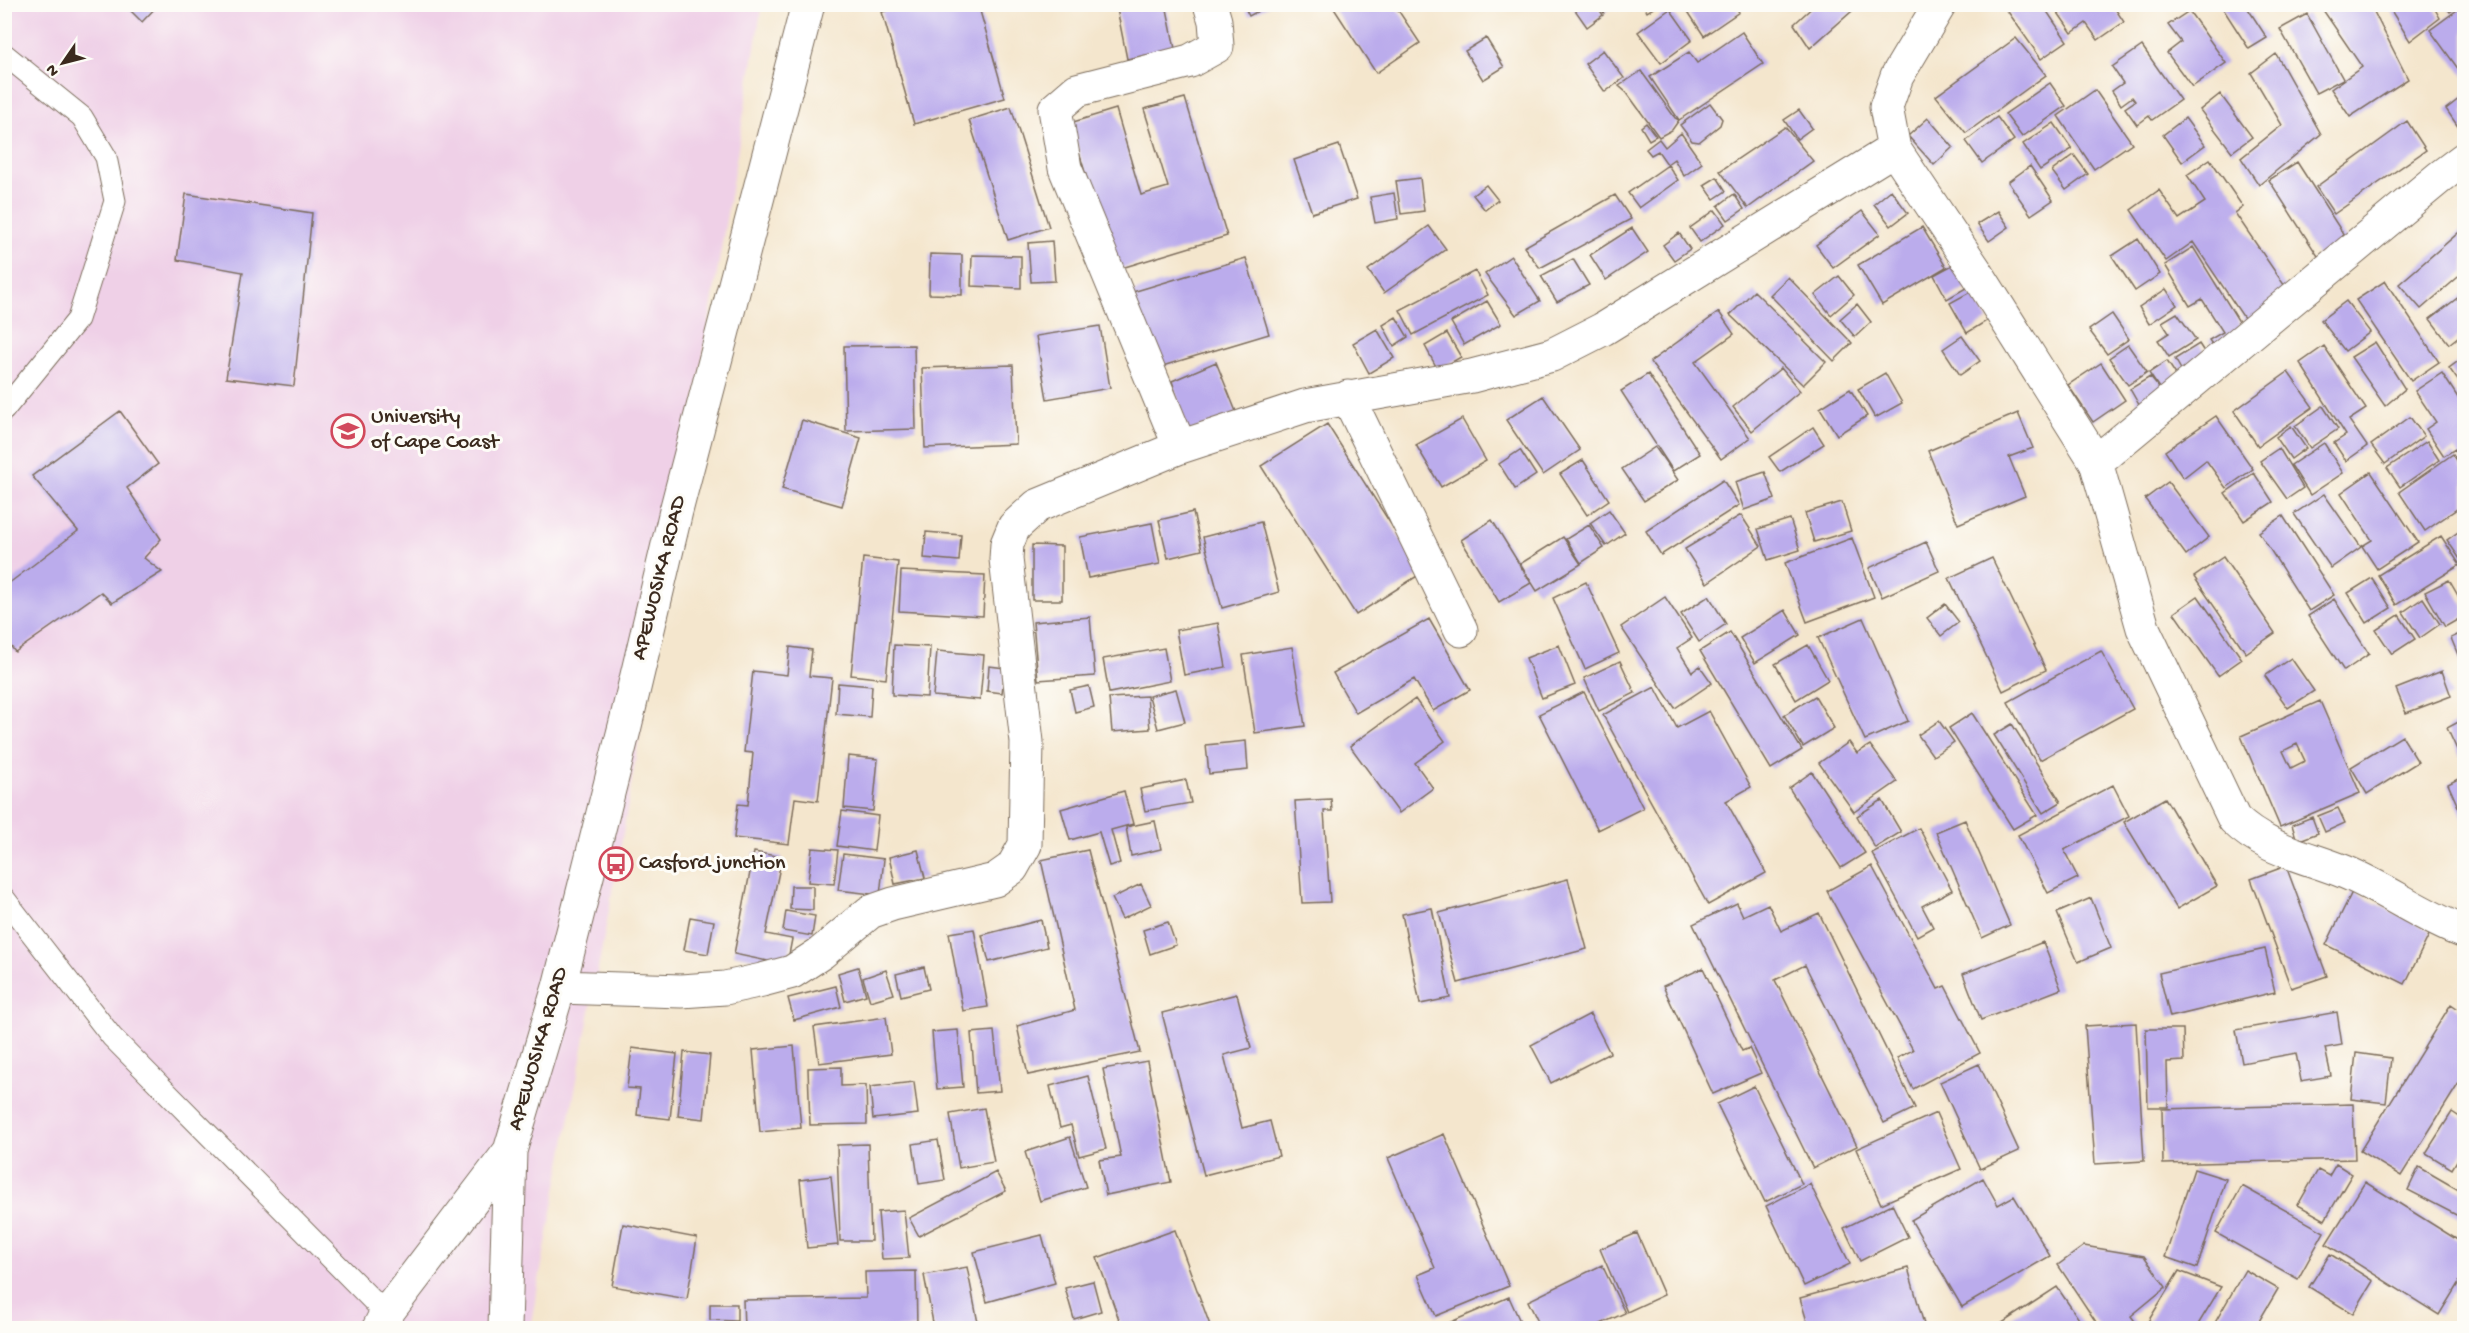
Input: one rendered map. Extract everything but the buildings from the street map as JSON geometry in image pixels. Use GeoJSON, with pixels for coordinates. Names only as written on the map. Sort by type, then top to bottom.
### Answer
{"type":"FeatureCollection","features":[{"type":"Feature","properties":{"kind":"street","name":"APEWOSIKA ROAD"},"geometry":{"type":"LineString","coordinates":[[505,1329],[510,1151],[559,987],[676,511],[808,4]]}},
{"type":"Feature","properties":{"kind":"street"},"geometry":{"type":"LineString","coordinates":[[1180,447],[1065,168],[1055,109],[1077,90],[1190,61],[1216,46],[1215,21],[1210,4]]}},
{"type":"Feature","properties":{"kind":"street"},"geometry":{"type":"LineString","coordinates":[[1940,4],[1897,76],[1886,107],[1894,149],[1977,273],[2096,462],[2143,628],[2234,819],[2247,832],[2263,842],[2346,872],[2446,925],[2464,932]]}},
{"type":"Feature","properties":{"kind":"street"},"geometry":{"type":"LineString","coordinates":[[559,987],[681,991],[725,988],[762,981],[792,972],[821,953],[870,912],[893,904],[995,880],[1012,868],[1025,845],[1027,742],[1006,559],[1007,544],[1014,527],[1037,506],[1180,447],[1305,406],[1472,376],[1552,355],[1603,329],[1894,149]]}},
{"type":"Feature","properties":{"kind":"street"},"geometry":{"type":"LineString","coordinates":[[2096,462],[2464,159]]}},
{"type":"Feature","properties":{"kind":"street"},"geometry":{"type":"LineString","coordinates":[[1348,397],[1461,630]]}},
{"type":"Feature","properties":{"kind":"street","name":"APEWOSIKA ROAD"},"geometry":{"type":"LineString","coordinates":[[383,1321],[510,1151]]}},
{"type":"Feature","properties":{"kind":"lane"},"geometry":{"type":"LineString","coordinates":[[4,54],[82,117],[106,157],[115,201],[78,319],[4,410]]}},
{"type":"Feature","properties":{"kind":"lane"},"geometry":{"type":"LineString","coordinates":[[4,898],[112,1037],[383,1321]]}},
{"type":"Feature","properties":{"kind":"shaded area","name":"University of Cape Coast"},"geometry":{"type":"Polygon","coordinates":[[[5,5],[762,5],[619,857],[530,1328],[5,1328],[5,5]]]}},
{"type":"Feature","properties":{"kind":"place","name":"University of Cape Coast"},"geometry":{"type":"Point","coordinates":[348,431]}},
{"type":"Feature","properties":{"kind":"place","name":"Casford junction"},"geometry":{"type":"Point","coordinates":[616,864]}}]}
